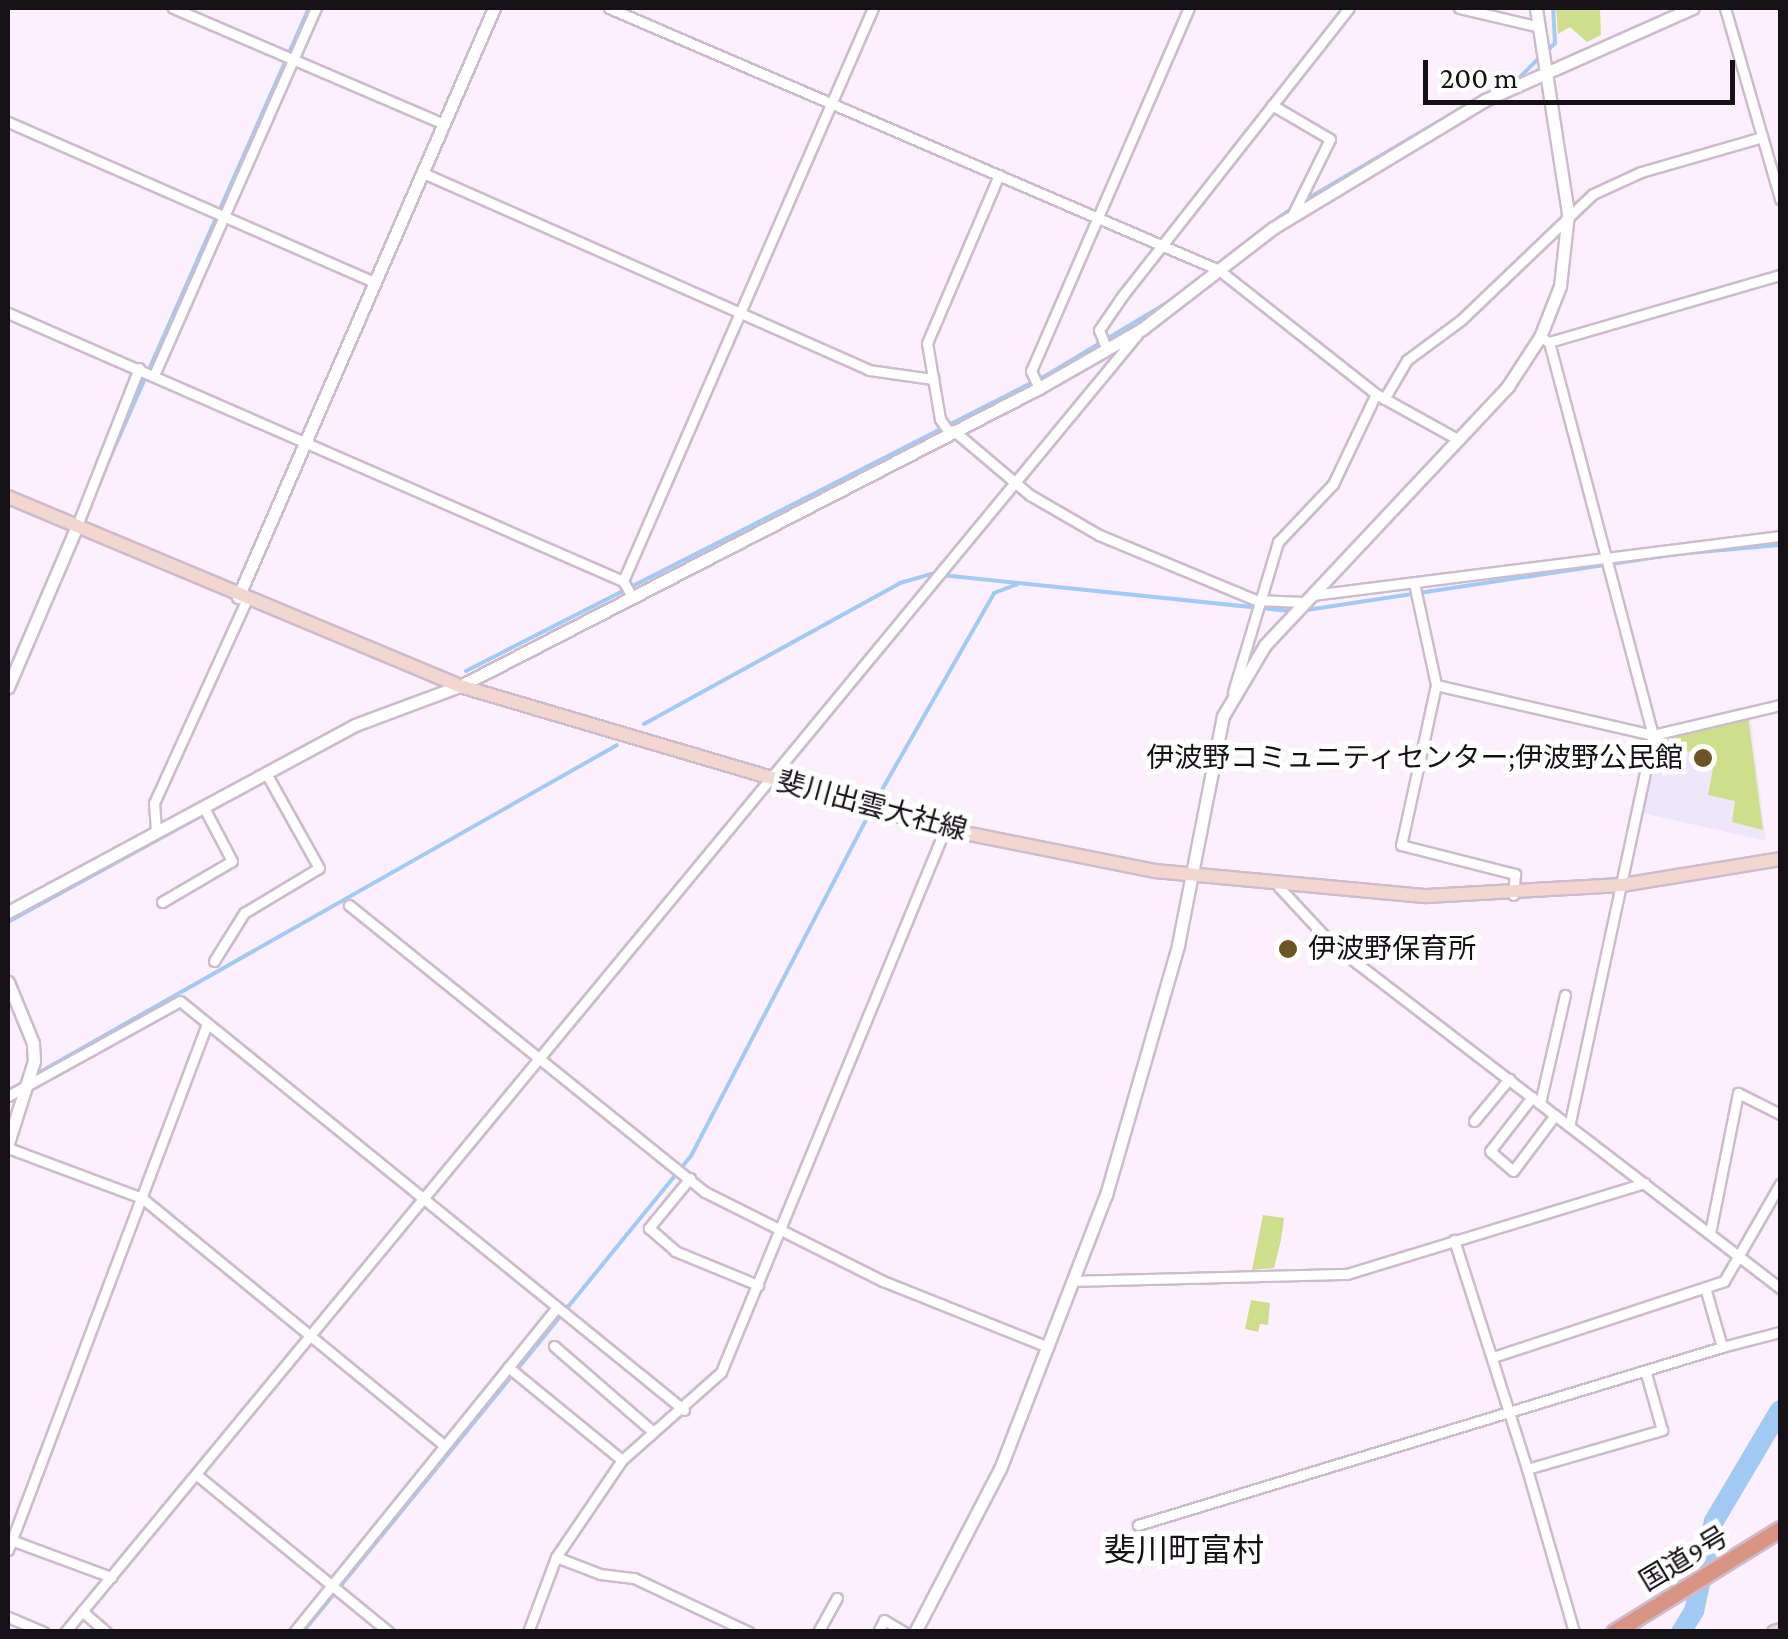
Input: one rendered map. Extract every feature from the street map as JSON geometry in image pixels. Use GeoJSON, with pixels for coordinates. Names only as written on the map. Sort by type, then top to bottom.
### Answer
{"type":"FeatureCollection","features":[{"type":"Feature","properties":{"kind":"highway","name":"国道9号"},"geometry":{"type":"LineString","coordinates":[[1614,1632],[1780,1529]]}},
{"type":"Feature","properties":{"kind":"main road","name":"斐川出雲大社線"},"geometry":{"type":"LineString","coordinates":[[8,497],[242,599],[460,686],[944,828],[1191,876],[1279,887],[1512,896],[1622,885],[1780,859]]}},
{"type":"Feature","properties":{"kind":"street"},"geometry":{"type":"LineString","coordinates":[[173,8],[444,124]]}},
{"type":"Feature","properties":{"kind":"street"},"geometry":{"type":"LineString","coordinates":[[154,375],[316,8]]}},
{"type":"Feature","properties":{"kind":"street"},"geometry":{"type":"LineString","coordinates":[[156,831],[154,804],[494,8]]}},
{"type":"Feature","properties":{"kind":"street"},"geometry":{"type":"LineString","coordinates":[[610,8],[1218,270],[1380,396],[1459,440]]}},
{"type":"Feature","properties":{"kind":"street"},"geometry":{"type":"LineString","coordinates":[[624,581],[873,8]]}},
{"type":"Feature","properties":{"kind":"street"},"geometry":{"type":"LineString","coordinates":[[1039,388],[1031,371],[1189,8]]}},
{"type":"Feature","properties":{"kind":"street"},"geometry":{"type":"LineString","coordinates":[[1106,348],[1098,330],[1349,8]]}},
{"type":"Feature","properties":{"kind":"street"},"geometry":{"type":"LineString","coordinates":[[1459,8],[1536,26]]}},
{"type":"Feature","properties":{"kind":"street"},"geometry":{"type":"LineString","coordinates":[[1232,700],[1265,645],[1459,440],[1545,340],[1560,286],[1568,212],[1542,76],[1536,8]]}},
{"type":"Feature","properties":{"kind":"street"},"geometry":{"type":"LineString","coordinates":[[8,912],[355,725],[460,686],[1039,388],[1142,329],[1292,216],[1485,100],[1694,8]]}},
{"type":"Feature","properties":{"kind":"street"},"geometry":{"type":"LineString","coordinates":[[1724,8],[1780,199]]}},
{"type":"Feature","properties":{"kind":"street"},"geometry":{"type":"LineString","coordinates":[[1272,106],[1330,139],[1292,216]]}},
{"type":"Feature","properties":{"kind":"street"},"geometry":{"type":"LineString","coordinates":[[9,126],[374,282]]}},
{"type":"Feature","properties":{"kind":"street"},"geometry":{"type":"LineString","coordinates":[[916,1632],[1000,1469],[1074,1281],[1147,1070],[1191,876],[1209,762],[1232,700],[1256,600],[1278,542],[1333,484],[1380,396],[1408,360],[1461,320],[1568,212],[1641,172],[1762,137]]}},
{"type":"Feature","properties":{"kind":"street"},"geometry":{"type":"LineString","coordinates":[[424,173],[742,310],[869,370],[933,379]]}},
{"type":"Feature","properties":{"kind":"street"},"geometry":{"type":"LineString","coordinates":[[999,175],[927,343],[940,418],[1012,481],[1099,535],[1256,600],[1306,599],[1609,555],[1780,536]]}},
{"type":"Feature","properties":{"kind":"street"},"geometry":{"type":"LineString","coordinates":[[1545,340],[1780,275]]}},
{"type":"Feature","properties":{"kind":"street"},"geometry":{"type":"LineString","coordinates":[[8,313],[624,581],[631,595]]}},
{"type":"Feature","properties":{"kind":"street"},"geometry":{"type":"LineString","coordinates":[[65,1632],[1012,481],[1142,329]]}},
{"type":"Feature","properties":{"kind":"street"},"geometry":{"type":"LineString","coordinates":[[1545,340],[1609,555],[1653,735],[1569,1126]]}},
{"type":"Feature","properties":{"kind":"street"},"geometry":{"type":"LineString","coordinates":[[8,687],[140,368]]}},
{"type":"Feature","properties":{"kind":"street"},"geometry":{"type":"LineString","coordinates":[[1414,583],[1436,685],[1401,845],[1515,874],[1512,896]]}},
{"type":"Feature","properties":{"kind":"street"},"geometry":{"type":"LineString","coordinates":[[1436,685],[1653,735],[1780,705]]}},
{"type":"Feature","properties":{"kind":"street"},"geometry":{"type":"LineString","coordinates":[[214,960],[244,912],[319,868],[266,773]]}},
{"type":"Feature","properties":{"kind":"street"},"geometry":{"type":"LineString","coordinates":[[162,902],[232,861],[203,806]]}},
{"type":"Feature","properties":{"kind":"street"},"geometry":{"type":"LineString","coordinates":[[528,1632],[556,1557],[622,1460],[652,1431],[684,1410],[721,1372],[785,1227],[944,828]]}},
{"type":"Feature","properties":{"kind":"street"},"geometry":{"type":"LineString","coordinates":[[1279,887],[1332,944],[1780,1288]]}},
{"type":"Feature","properties":{"kind":"street"},"geometry":{"type":"LineString","coordinates":[[349,905],[705,1192],[785,1227],[883,1280],[1048,1347]]}},
{"type":"Feature","properties":{"kind":"street"},"geometry":{"type":"LineString","coordinates":[[8,982],[33,1042],[30,1083],[8,1146],[142,1198],[444,1446]]}},
{"type":"Feature","properties":{"kind":"street"},"geometry":{"type":"LineString","coordinates":[[1555,1115],[1514,1170],[1490,1151],[1536,1100],[1565,995]]}},
{"type":"Feature","properties":{"kind":"street"},"geometry":{"type":"LineString","coordinates":[[8,1096],[180,1000],[684,1410]]}},
{"type":"Feature","properties":{"kind":"street"},"geometry":{"type":"LineString","coordinates":[[111,1578],[9,1545],[206,1024]]}},
{"type":"Feature","properties":{"kind":"street"},"geometry":{"type":"LineString","coordinates":[[1474,1121],[1509,1079]]}},
{"type":"Feature","properties":{"kind":"street"},"geometry":{"type":"LineString","coordinates":[[1710,1233],[1738,1093],[1780,1114]]}},
{"type":"Feature","properties":{"kind":"street"},"geometry":{"type":"LineString","coordinates":[[690,1178],[649,1228],[675,1251],[758,1286]]}},
{"type":"Feature","properties":{"kind":"street"},"geometry":{"type":"LineString","coordinates":[[1074,1281],[1347,1274],[1644,1183]]}},
{"type":"Feature","properties":{"kind":"street"},"geometry":{"type":"LineString","coordinates":[[1493,1357],[1706,1291],[1724,1281],[1780,1184]]}},
{"type":"Feature","properties":{"kind":"street"},"geometry":{"type":"LineString","coordinates":[[1454,1240],[1493,1357],[1574,1632]]}},
{"type":"Feature","properties":{"kind":"street"},"geometry":{"type":"LineString","coordinates":[[1706,1291],[1722,1346]]}},
{"type":"Feature","properties":{"kind":"street"},"geometry":{"type":"LineString","coordinates":[[294,1632],[557,1307]]}},
{"type":"Feature","properties":{"kind":"street"},"geometry":{"type":"LineString","coordinates":[[1138,1525],[1722,1346],[1780,1332]]}},
{"type":"Feature","properties":{"kind":"street"},"geometry":{"type":"LineString","coordinates":[[554,1346],[652,1431]]}},
{"type":"Feature","properties":{"kind":"street"},"geometry":{"type":"LineString","coordinates":[[508,1367],[622,1460]]}},
{"type":"Feature","properties":{"kind":"street"},"geometry":{"type":"LineString","coordinates":[[1527,1469],[1662,1430],[1645,1370]]}},
{"type":"Feature","properties":{"kind":"street"},"geometry":{"type":"LineString","coordinates":[[196,1475],[389,1632]]}},
{"type":"Feature","properties":{"kind":"street"},"geometry":{"type":"LineString","coordinates":[[556,1557],[600,1574],[634,1578],[748,1632]]}},
{"type":"Feature","properties":{"kind":"street"},"geometry":{"type":"LineString","coordinates":[[818,1632],[838,1598]]}},
{"type":"Feature","properties":{"kind":"street"},"geometry":{"type":"LineString","coordinates":[[82,1611],[106,1632]]}},
{"type":"Feature","properties":{"kind":"street"},"geometry":{"type":"LineString","coordinates":[[8,1617],[44,1632]]}},
{"type":"Feature","properties":{"kind":"street"},"geometry":{"type":"LineString","coordinates":[[878,1632],[884,1620],[904,1632]]}},
{"type":"Feature","properties":{"kind":"shaded area","name":"伊波野コミュニティセンター;伊波野公民館"},"geometry":{"type":"Polygon","coordinates":[[[1750,713],[1766,841],[1642,813],[1656,735],[1750,713]]]}},
{"type":"Feature","properties":{"kind":"green space"},"geometry":{"type":"Polygon","coordinates":[[[1556,8],[1600,8],[1601,35],[1587,42],[1570,27],[1558,34],[1556,8]]]}},
{"type":"Feature","properties":{"kind":"green space"},"geometry":{"type":"Polygon","coordinates":[[[1748,716],[1763,830],[1732,822],[1735,801],[1708,795],[1715,757],[1664,746],[1661,735],[1748,716]]]}},
{"type":"Feature","properties":{"kind":"green space"},"geometry":{"type":"Polygon","coordinates":[[[1263,1215],[1284,1218],[1281,1240],[1274,1268],[1252,1270],[1263,1215]]]}},
{"type":"Feature","properties":{"kind":"green space"},"geometry":{"type":"Polygon","coordinates":[[[1251,1300],[1270,1303],[1268,1325],[1260,1324],[1258,1332],[1245,1329],[1251,1300]]]}},
{"type":"Feature","properties":{"kind":"waterway"},"geometry":{"type":"LineString","coordinates":[[97,487],[309,8]]}},
{"type":"Feature","properties":{"kind":"waterway"},"geometry":{"type":"LineString","coordinates":[[1547,51],[1555,43],[1553,8]]}},
{"type":"Feature","properties":{"kind":"waterway"},"geometry":{"type":"LineString","coordinates":[[1515,82],[1540,57]]}},
{"type":"Feature","properties":{"kind":"waterway"},"geometry":{"type":"LineString","coordinates":[[1302,202],[1470,103]]}},
{"type":"Feature","properties":{"kind":"waterway"},"geometry":{"type":"LineString","coordinates":[[1277,219],[1294,207]]}},
{"type":"Feature","properties":{"kind":"waterway"},"geometry":{"type":"LineString","coordinates":[[466,671],[1047,375],[1170,301]]}},
{"type":"Feature","properties":{"kind":"waterway"},"geometry":{"type":"LineString","coordinates":[[1300,611],[1677,554],[1780,545]]}},
{"type":"Feature","properties":{"kind":"waterway"},"geometry":{"type":"LineString","coordinates":[[644,724],[900,583],[932,574],[1291,611]]}},
{"type":"Feature","properties":{"kind":"waterway"},"geometry":{"type":"LineString","coordinates":[[879,795],[994,593],[1017,584]]}},
{"type":"Feature","properties":{"kind":"waterway"},"geometry":{"type":"LineString","coordinates":[[8,922],[356,731]]}},
{"type":"Feature","properties":{"kind":"waterway"},"geometry":{"type":"LineString","coordinates":[[33,1076],[617,745]]}},
{"type":"Feature","properties":{"kind":"waterway"},"geometry":{"type":"LineString","coordinates":[[303,1632],[691,1156],[869,814]]}},
{"type":"Feature","properties":{"kind":"waterway"},"geometry":{"type":"LineString","coordinates":[[8,1091],[25,1081]]}},
{"type":"Feature","properties":{"kind":"waterway"},"geometry":{"type":"LineString","coordinates":[[1681,1632],[1694,1611],[1714,1521],[1780,1410]]}},
{"type":"Feature","properties":{"kind":"place","name":"伊波野コミュニティセンター;伊波野公民館"},"geometry":{"type":"Point","coordinates":[1703,758]}},
{"type":"Feature","properties":{"kind":"place","name":"伊波野保育所"},"geometry":{"type":"Point","coordinates":[1288,949]}},
{"type":"Feature","properties":{"kind":"district","name":"斐川町富村"},"geometry":{"type":"Point","coordinates":[1184,1550]}}]}
